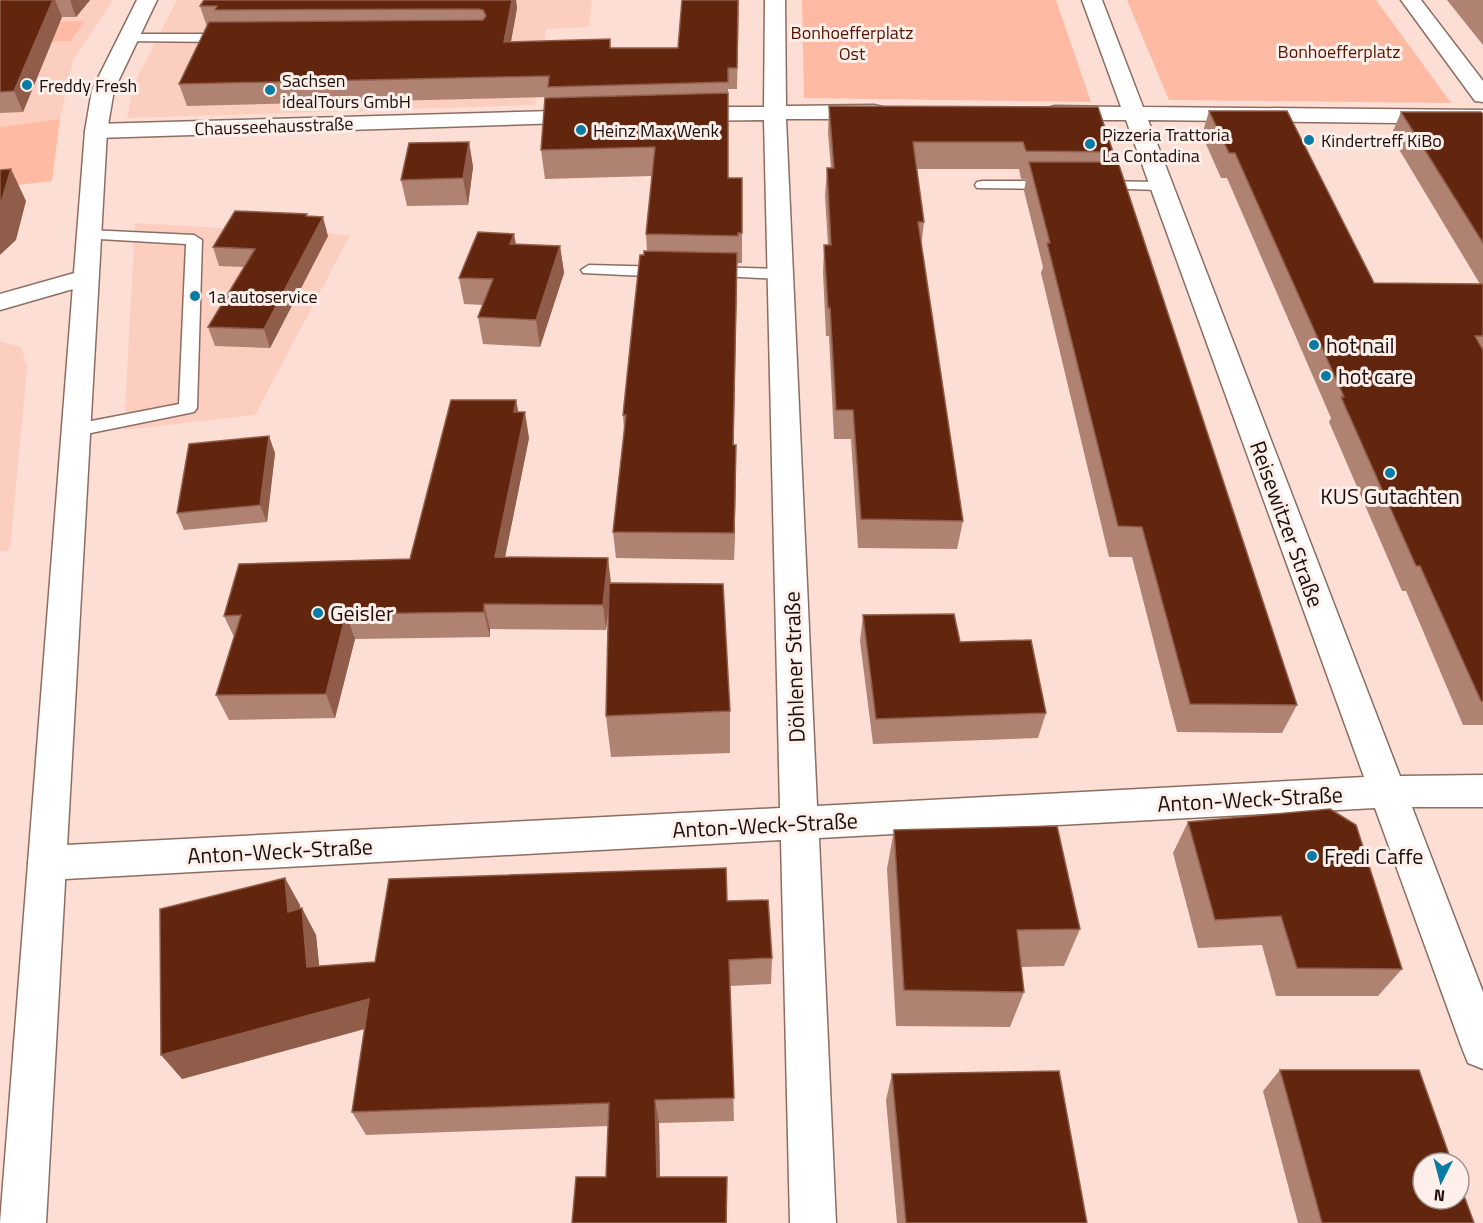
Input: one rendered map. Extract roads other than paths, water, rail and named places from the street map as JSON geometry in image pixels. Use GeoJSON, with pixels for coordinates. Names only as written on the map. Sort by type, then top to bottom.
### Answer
{"type":"FeatureCollection","features":[{"type":"Feature","properties":{"kind":"street"},"geometry":{"type":"LineString","coordinates":[[23,1223],[96,131],[103,90],[147,0]]}},
{"type":"Feature","properties":{"kind":"street"},"geometry":{"type":"LineString","coordinates":[[775,0],[775,111]]}},
{"type":"Feature","properties":{"kind":"street","name":"Reisewitzer Straße"},"geometry":{"type":"LineString","coordinates":[[1092,0],[1483,1048]]}},
{"type":"Feature","properties":{"kind":"street"},"geometry":{"type":"LineString","coordinates":[[1411,0],[1483,96]]}},
{"type":"Feature","properties":{"kind":"street"},"geometry":{"type":"LineString","coordinates":[[668,114],[775,111],[891,112]]}},
{"type":"Feature","properties":{"kind":"street","name":"Döhlener Straße"},"geometry":{"type":"LineString","coordinates":[[775,111],[813,1223]]}},
{"type":"Feature","properties":{"kind":"street"},"geometry":{"type":"LineString","coordinates":[[1031,113],[1483,117]]}},
{"type":"Feature","properties":{"kind":"street","name":"Chausseehausstraße"},"geometry":{"type":"LineString","coordinates":[[96,131],[608,116]]}},
{"type":"Feature","properties":{"kind":"street"},"geometry":{"type":"LineString","coordinates":[[0,302],[85,278]]}},
{"type":"Feature","properties":{"kind":"street","name":"Anton-Weck-Straße"},"geometry":{"type":"LineString","coordinates":[[47,863],[1386,792],[1483,791]]}},
{"type":"Feature","properties":{"kind":"lane"},"geometry":{"type":"LineString","coordinates":[[127,38],[242,38]]}},
{"type":"Feature","properties":{"kind":"lane"},"geometry":{"type":"LineString","coordinates":[[982,184],[1161,186]]}},
{"type":"Feature","properties":{"kind":"lane"},"geometry":{"type":"LineString","coordinates":[[76,430],[189,408],[194,240],[88,236]]}},
{"type":"Feature","properties":{"kind":"lane"},"geometry":{"type":"LineString","coordinates":[[588,270],[780,274]]}},
{"type":"Feature","properties":{"kind":"place","name":"Freddy Fresh"},"geometry":{"type":"Point","coordinates":[27,85]}},
{"type":"Feature","properties":{"kind":"place","name":"Sachsen idealTours GmbH"},"geometry":{"type":"Point","coordinates":[270,90]}},
{"type":"Feature","properties":{"kind":"place","name":"Heinz Max Wenk"},"geometry":{"type":"Point","coordinates":[581,130]}},
{"type":"Feature","properties":{"kind":"place","name":"Kindertreff KiBo"},"geometry":{"type":"Point","coordinates":[1309,140]}},
{"type":"Feature","properties":{"kind":"place","name":"Pizzeria Trattoria La Contadina"},"geometry":{"type":"Point","coordinates":[1090,144]}},
{"type":"Feature","properties":{"kind":"place","name":"1a autoservice"},"geometry":{"type":"Point","coordinates":[195,296]}},
{"type":"Feature","properties":{"kind":"place","name":"hot nail"},"geometry":{"type":"Point","coordinates":[1314,345]}},
{"type":"Feature","properties":{"kind":"place","name":"hot care"},"geometry":{"type":"Point","coordinates":[1326,376]}},
{"type":"Feature","properties":{"kind":"place","name":"KUS Gutachten"},"geometry":{"type":"Point","coordinates":[1390,473]}},
{"type":"Feature","properties":{"kind":"place","name":"Geisler"},"geometry":{"type":"Point","coordinates":[318,613]}},
{"type":"Feature","properties":{"kind":"place","name":"Fredi Caffe"},"geometry":{"type":"Point","coordinates":[1312,856]}},
{"type":"Feature","properties":{"kind":"park label","name":"Bonhoefferplatz Ost"},"geometry":{"type":"Point","coordinates":[852,42]}},
{"type":"Feature","properties":{"kind":"park label","name":"Bonhoefferplatz"},"geometry":{"type":"Point","coordinates":[1339,51]}}]}
